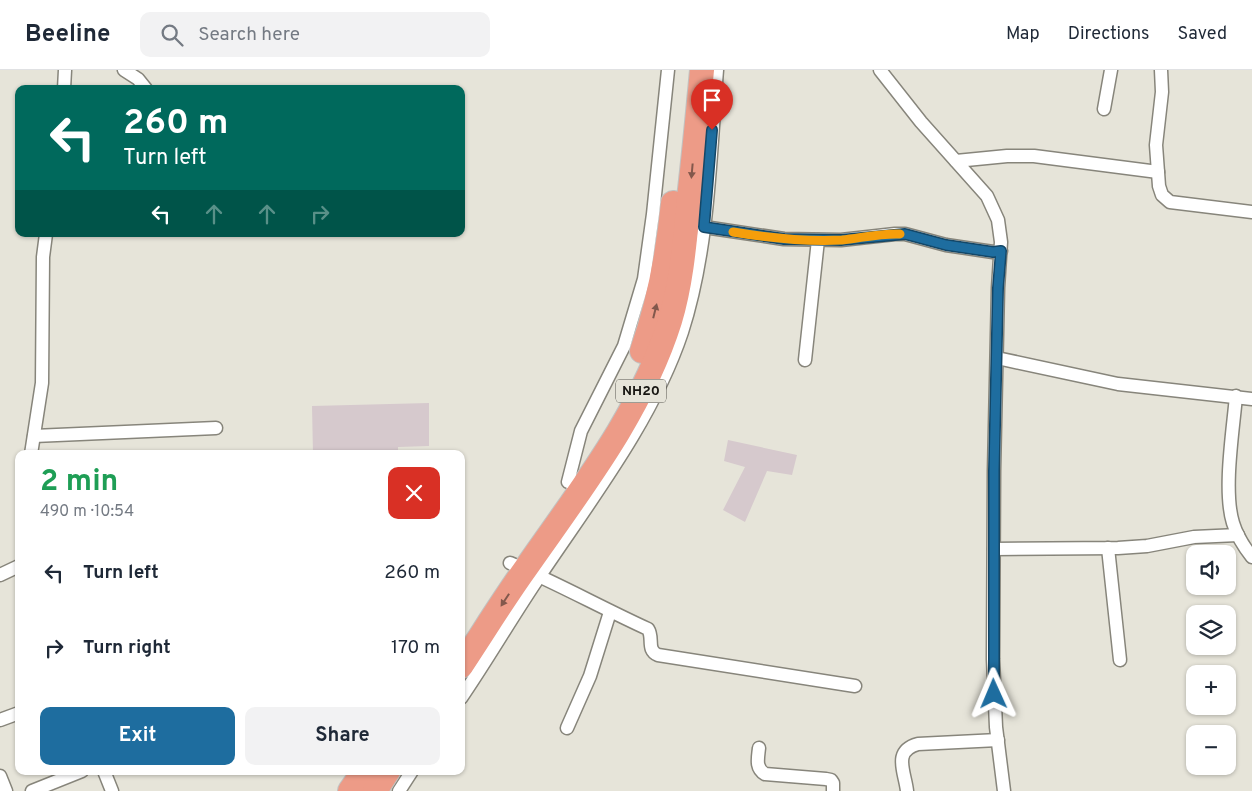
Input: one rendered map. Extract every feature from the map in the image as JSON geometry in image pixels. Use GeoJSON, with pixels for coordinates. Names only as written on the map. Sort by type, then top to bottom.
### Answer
{"type":"FeatureCollection","features":[{"type":"Feature","properties":{"kind":"highway","name":"NH20"},"geometry":{"type":"LineString","coordinates":[[465,633],[525,569],[568,482],[598,436],[636,367],[650,328],[667,254],[686,70]]}},
{"type":"Feature","properties":{"kind":"highway","name":"NH20"},"geometry":{"type":"LineString","coordinates":[[465,660],[525,569],[577,497],[632,410],[650,372],[670,321],[680,283],[702,70]]}},
{"type":"Feature","properties":{"kind":"highway"},"geometry":{"type":"LineString","coordinates":[[350,791],[361,775]]}},
{"type":"Feature","properties":{"kind":"highway"},"geometry":{"type":"LineString","coordinates":[[374,791],[385,775]]}},
{"type":"Feature","properties":{"kind":"street"},"geometry":{"type":"LineString","coordinates":[[64,85],[65,70]]}},
{"type":"Feature","properties":{"kind":"street"},"geometry":{"type":"LineString","coordinates":[[124,70],[142,85]]}},
{"type":"Feature","properties":{"kind":"street"},"geometry":{"type":"LineString","coordinates":[[568,482],[582,431],[624,346],[644,279],[653,214],[668,70]]}},
{"type":"Feature","properties":{"kind":"street"},"geometry":{"type":"LineString","coordinates":[[465,690],[525,569],[642,420],[668,369],[682,332],[695,287],[704,227],[717,70]]}},
{"type":"Feature","properties":{"kind":"street"},"geometry":{"type":"LineString","coordinates":[[880,70],[898,94],[987,196],[998,220],[1002,242],[998,288],[993,668],[1004,791]]}},
{"type":"Feature","properties":{"kind":"street"},"geometry":{"type":"LineString","coordinates":[[1104,110],[1111,70]]}},
{"type":"Feature","properties":{"kind":"street"},"geometry":{"type":"LineString","coordinates":[[1161,70],[1162,92],[1156,133],[1158,172],[1162,194],[1165,199],[1170,202],[1252,212]]}},
{"type":"Feature","properties":{"kind":"street"},"geometry":{"type":"LineString","coordinates":[[956,161],[1007,156],[1034,156],[1158,172]]}},
{"type":"Feature","properties":{"kind":"street"},"geometry":{"type":"LineString","coordinates":[[704,227],[784,239],[841,240],[905,234],[946,245],[986,251],[1001,251]]}},
{"type":"Feature","properties":{"kind":"street"},"geometry":{"type":"LineString","coordinates":[[32,450],[42,383],[43,267],[46,237]]}},
{"type":"Feature","properties":{"kind":"street"},"geometry":{"type":"LineString","coordinates":[[805,360],[818,240]]}},
{"type":"Feature","properties":{"kind":"street"},"geometry":{"type":"LineString","coordinates":[[997,358],[1118,384],[1252,399]]}},
{"type":"Feature","properties":{"kind":"street"},"geometry":{"type":"LineString","coordinates":[[1236,396],[1229,496],[1233,522],[1238,535],[1252,557]]}},
{"type":"Feature","properties":{"kind":"street"},"geometry":{"type":"LineString","coordinates":[[34,436],[216,428]]}},
{"type":"Feature","properties":{"kind":"street"},"geometry":{"type":"LineString","coordinates":[[994,550],[1147,546],[1194,537],[1238,535]]}},
{"type":"Feature","properties":{"kind":"street"},"geometry":{"type":"LineString","coordinates":[[1108,548],[1120,660]]}},
{"type":"Feature","properties":{"kind":"street"},"geometry":{"type":"LineString","coordinates":[[0,575],[15,568]]}},
{"type":"Feature","properties":{"kind":"street"},"geometry":{"type":"LineString","coordinates":[[525,569],[648,629],[652,635],[651,649],[655,654],[855,686]]}},
{"type":"Feature","properties":{"kind":"street"},"geometry":{"type":"LineString","coordinates":[[567,728],[590,676],[610,612]]}},
{"type":"Feature","properties":{"kind":"street"},"geometry":{"type":"LineString","coordinates":[[0,720],[15,714]]}},
{"type":"Feature","properties":{"kind":"street"},"geometry":{"type":"LineString","coordinates":[[907,791],[902,756],[910,746],[998,740]]}},
{"type":"Feature","properties":{"kind":"street"},"geometry":{"type":"LineString","coordinates":[[759,748],[758,765],[765,774],[831,780],[833,791]]}},
{"type":"Feature","properties":{"kind":"street"},"geometry":{"type":"LineString","coordinates":[[32,791],[72,775]]}},
{"type":"Feature","properties":{"kind":"street"},"geometry":{"type":"LineString","coordinates":[[106,775],[112,791]]}},
{"type":"Feature","properties":{"kind":"street"},"geometry":{"type":"LineString","coordinates":[[398,791],[409,775]]}},
{"type":"Feature","properties":{"kind":"street"},"geometry":{"type":"LineString","coordinates":[[0,776],[6,791]]}},
{"type":"Feature","properties":{"kind":"building"},"geometry":{"type":"Polygon","coordinates":[[[429,403],[429,446],[398,447],[398,450],[313,450],[312,406],[429,403]]]}},
{"type":"Feature","properties":{"kind":"building"},"geometry":{"type":"Polygon","coordinates":[[[728,440],[797,455],[792,475],[767,471],[745,522],[723,510],[745,467],[724,461],[728,440]]]}},
{"type":"Feature","properties":{"kind":"slow traffic"},"geometry":{"type":"LineString","coordinates":[[733,232],[807,240],[841,240],[900,234]]}},
{"type":"Feature","properties":{"kind":"route"},"geometry":{"type":"LineString","coordinates":[[712,130],[704,227],[784,239],[841,240],[905,234],[971,250],[1001,251],[998,288],[994,471],[994,694]]}}]}
